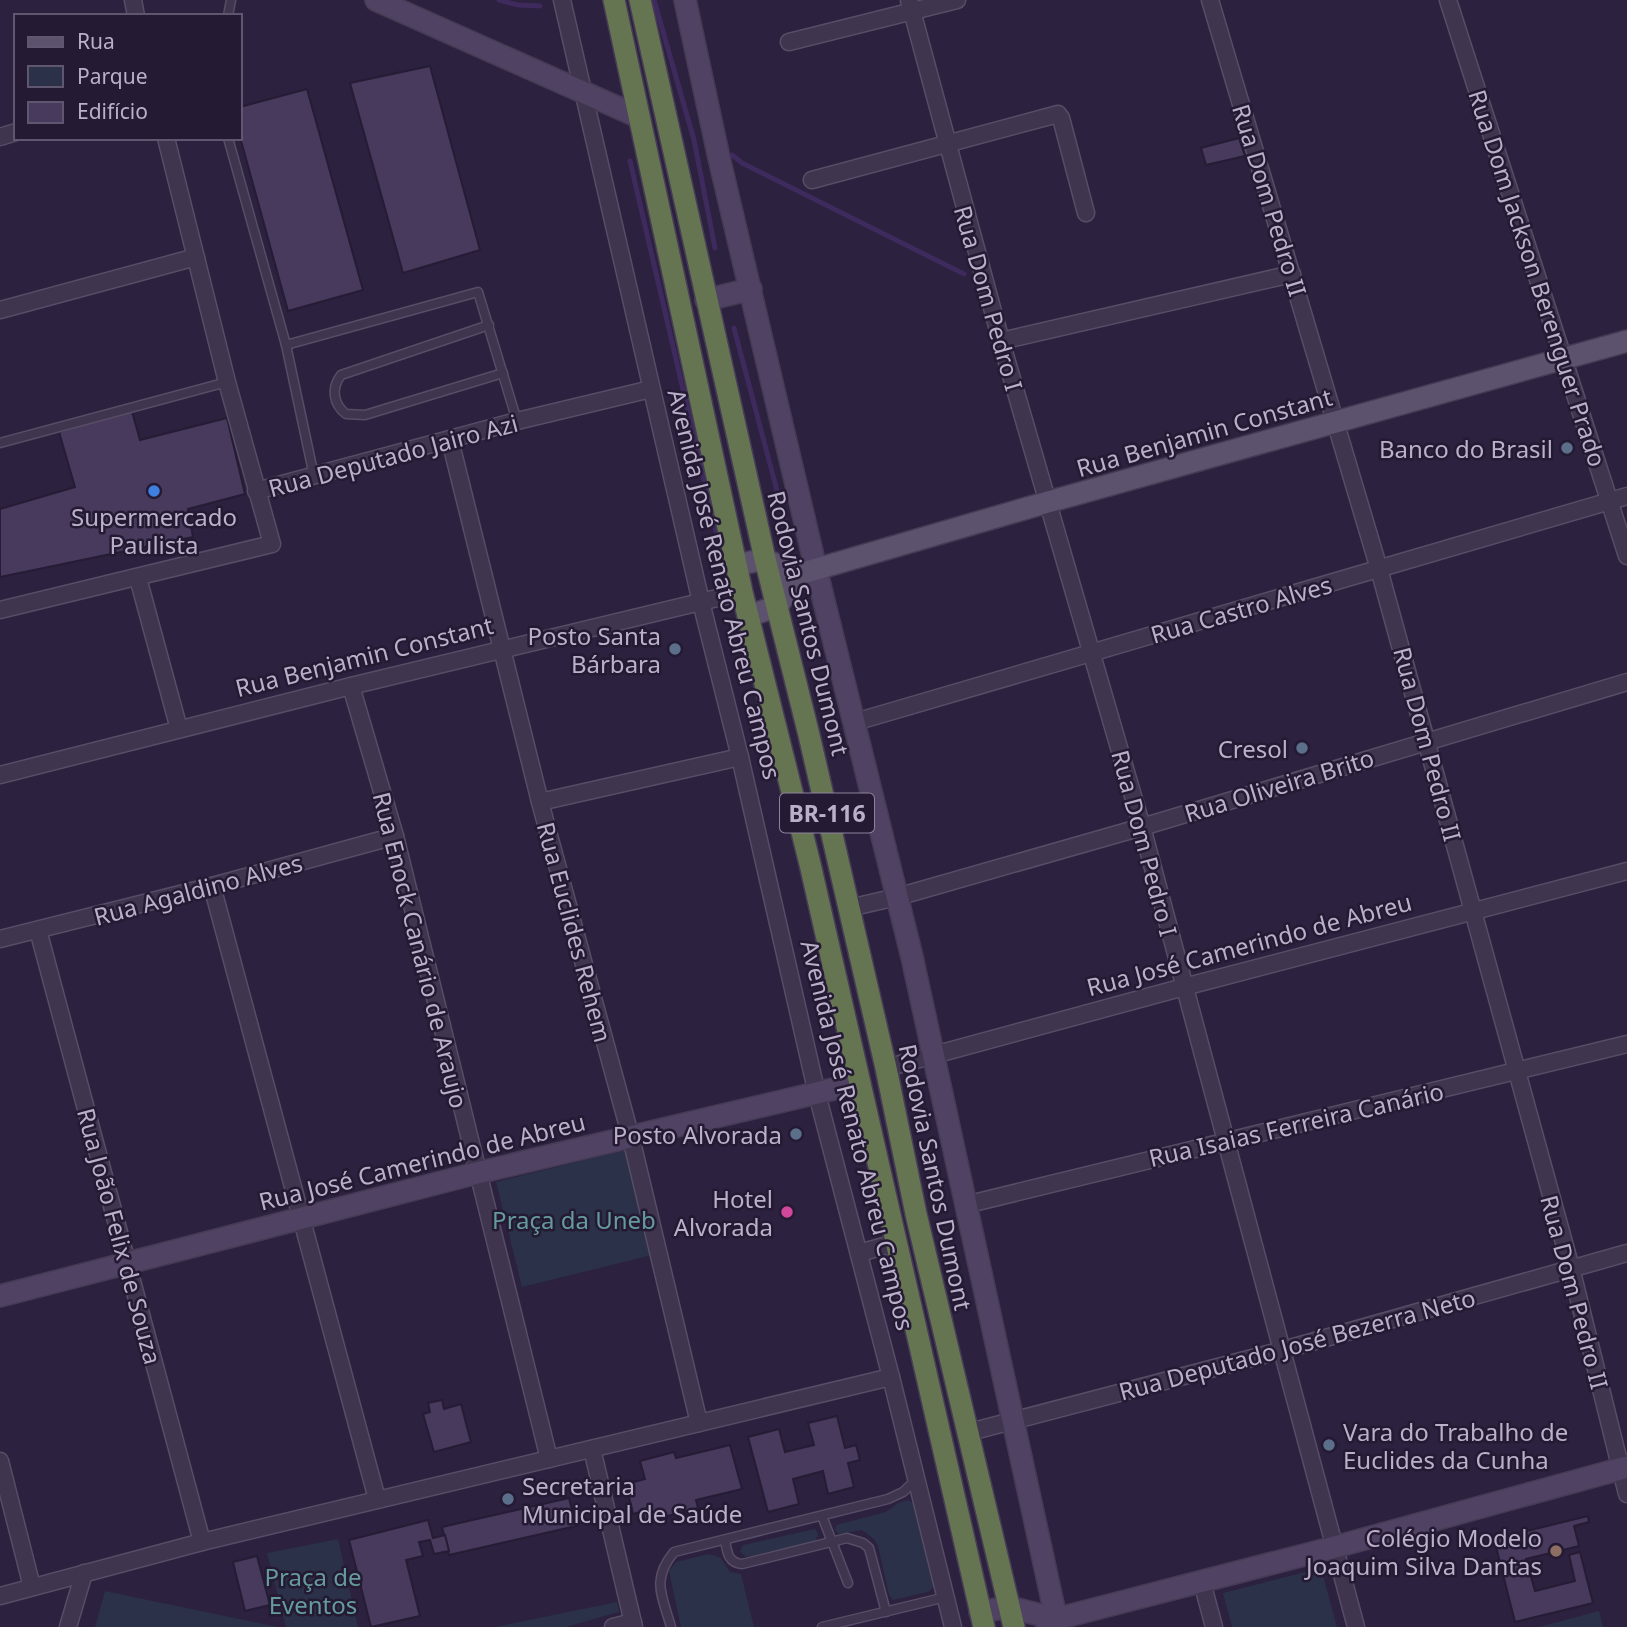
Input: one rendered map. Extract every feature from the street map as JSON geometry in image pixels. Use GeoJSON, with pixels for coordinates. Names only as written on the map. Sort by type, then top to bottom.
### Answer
{"type":"FeatureCollection","features":[{"type":"Feature","properties":{"kind":"highway","name":"BR-116"},"geometry":{"type":"LineString","coordinates":[[614,0],[742,592],[810,864],[982,1620]]}},
{"type":"Feature","properties":{"kind":"highway","name":"Rodovia Santos Dumont"},"geometry":{"type":"LineString","coordinates":[[640,0],[765,559],[886,1068],[966,1433],[1012,1617]]}},
{"type":"Feature","properties":{"kind":"main road"},"geometry":{"type":"LineString","coordinates":[[376,0],[639,117]]}},
{"type":"Feature","properties":{"kind":"main road"},"geometry":{"type":"LineString","coordinates":[[685,0],[751,289],[806,572],[855,722],[897,897],[1054,1624]]}},
{"type":"Feature","properties":{"kind":"main road"},"geometry":{"type":"LineString","coordinates":[[706,300],[751,289]]}},
{"type":"Feature","properties":{"kind":"main road","name":"Rua Benjamin Constant"},"geometry":{"type":"LineString","coordinates":[[806,572],[1627,341]]}},
{"type":"Feature","properties":{"kind":"main road"},"geometry":{"type":"LineString","coordinates":[[736,565],[765,559],[806,572]]}},
{"type":"Feature","properties":{"kind":"main road"},"geometry":{"type":"LineString","coordinates":[[748,617],[778,606],[806,572]]}},
{"type":"Feature","properties":{"kind":"main road","name":"Rua José Camerindo de Abreu"},"geometry":{"type":"LineString","coordinates":[[1,1294],[477,1173],[859,1083]]}},
{"type":"Feature","properties":{"kind":"main road"},"geometry":{"type":"LineString","coordinates":[[982,1620],[1012,1617],[1054,1624],[1624,1468]]}},
{"type":"Feature","properties":{"kind":"street","name":"Avenida José Renato Abreu Campos"},"geometry":{"type":"LineString","coordinates":[[562,0],[817,1094],[952,1622]]}},
{"type":"Feature","properties":{"kind":"street"},"geometry":{"type":"LineString","coordinates":[[789,43],[911,6],[957,0]]}},
{"type":"Feature","properties":{"kind":"street","name":"Rua Dom Pedro II"},"geometry":{"type":"LineString","coordinates":[[1210,0],[1380,569],[1571,1268],[1624,1468],[1627,1494]]}},
{"type":"Feature","properties":{"kind":"street","name":"Rua Dom Jackson Berenguer Prado"},"geometry":{"type":"LineString","coordinates":[[1448,0],[1627,556]]}},
{"type":"Feature","properties":{"kind":"street","name":"Rua Dom Pedro I"},"geometry":{"type":"LineString","coordinates":[[911,6],[1000,341],[1142,827],[1356,1627]]}},
{"type":"Feature","properties":{"kind":"street"},"geometry":{"type":"LineString","coordinates":[[812,180],[1058,114],[1086,213]]}},
{"type":"Feature","properties":{"kind":"street"},"geometry":{"type":"LineString","coordinates":[[167,140],[256,491]]}},
{"type":"Feature","properties":{"kind":"street"},"geometry":{"type":"LineString","coordinates":[[0,310],[196,257]]}},
{"type":"Feature","properties":{"kind":"street"},"geometry":{"type":"LineString","coordinates":[[1000,341],[1293,274]]}},
{"type":"Feature","properties":{"kind":"street","name":"Rua Deputado Jairo Azi"},"geometry":{"type":"LineString","coordinates":[[0,610],[272,544],[256,491],[517,421],[651,389]]}},
{"type":"Feature","properties":{"kind":"street","name":"Rua Euclides Rehem"},"geometry":{"type":"LineString","coordinates":[[450,440],[540,802],[631,1138],[699,1423]]}},
{"type":"Feature","properties":{"kind":"street","name":"Rua Castro Alves"},"geometry":{"type":"LineString","coordinates":[[855,722],[1627,496]]}},
{"type":"Feature","properties":{"kind":"street"},"geometry":{"type":"LineString","coordinates":[[138,578],[179,729]]}},
{"type":"Feature","properties":{"kind":"street","name":"Rua Benjamin Constant"},"geometry":{"type":"LineString","coordinates":[[0,775],[351,686],[742,592]]}},
{"type":"Feature","properties":{"kind":"street","name":"Rua Oliveira Brito"},"geometry":{"type":"LineString","coordinates":[[849,908],[897,897],[1142,827],[1627,682]]}},
{"type":"Feature","properties":{"kind":"street","name":"Rua Enock Canário de Araujo"},"geometry":{"type":"LineString","coordinates":[[351,686],[395,836],[549,1460]]}},
{"type":"Feature","properties":{"kind":"street"},"geometry":{"type":"LineString","coordinates":[[540,802],[740,757]]}},
{"type":"Feature","properties":{"kind":"street","name":"Rua Agaldino Alves"},"geometry":{"type":"LineString","coordinates":[[0,940],[395,836]]}},
{"type":"Feature","properties":{"kind":"street","name":"Rua José Camerindo de Abreu"},"geometry":{"type":"LineString","coordinates":[[886,1068],[1184,987],[1627,872]]}},
{"type":"Feature","properties":{"kind":"street"},"geometry":{"type":"LineString","coordinates":[[212,886],[377,1499]]}},
{"type":"Feature","properties":{"kind":"street","name":"Rua João Felix de Souza"},"geometry":{"type":"LineString","coordinates":[[38,930],[202,1542]]}},
{"type":"Feature","properties":{"kind":"street","name":"Rua Isaias Ferreira Canário"},"geometry":{"type":"LineString","coordinates":[[965,1205],[1627,1044]]}},
{"type":"Feature","properties":{"kind":"street"},"geometry":{"type":"LineString","coordinates":[[859,1253],[895,1243]]}},
{"type":"Feature","properties":{"kind":"street","name":"Rua Deputado José Bezerra Neto"},"geometry":{"type":"LineString","coordinates":[[966,1433],[1283,1350],[1627,1253]]}},
{"type":"Feature","properties":{"kind":"street"},"geometry":{"type":"LineString","coordinates":[[0,1596],[202,1542],[891,1377]]}},
{"type":"Feature","properties":{"kind":"street"},"geometry":{"type":"LineString","coordinates":[[592,1449],[634,1624],[613,1627]]}},
{"type":"Feature","properties":{"kind":"street"},"geometry":{"type":"LineString","coordinates":[[0,1461],[32,1587]]}},
{"type":"Feature","properties":{"kind":"street"},"geometry":{"type":"LineString","coordinates":[[68,1627],[84,1573]]}},
{"type":"Feature","properties":{"kind":"street"},"geometry":{"type":"LineString","coordinates":[[1202,1582],[1214,1627]]}},
{"type":"Feature","properties":{"kind":"street"},"geometry":{"type":"LineString","coordinates":[[952,1622],[982,1620]]}},
{"type":"Feature","properties":{"kind":"lane"},"geometry":{"type":"LineString","coordinates":[[229,140],[286,345],[314,476]]}},
{"type":"Feature","properties":{"kind":"lane"},"geometry":{"type":"LineString","coordinates":[[286,345],[475,292],[481,295],[517,421]]}},
{"type":"Feature","properties":{"kind":"lane"},"geometry":{"type":"LineString","coordinates":[[489,325],[341,375],[335,388],[335,402],[346,414],[365,415],[503,373]]}},
{"type":"Feature","properties":{"kind":"lane"},"geometry":{"type":"LineString","coordinates":[[0,443],[227,382]]}},
{"type":"Feature","properties":{"kind":"lane"},"geometry":{"type":"LineString","coordinates":[[671,1627],[659,1583],[667,1561],[674,1552],[888,1499],[903,1492],[917,1479]]}},
{"type":"Feature","properties":{"kind":"lane"},"geometry":{"type":"LineString","coordinates":[[822,1516],[848,1583]]}},
{"type":"Feature","properties":{"kind":"lane"},"geometry":{"type":"LineString","coordinates":[[725,1540],[729,1558],[742,1564],[833,1541],[855,1539],[869,1548],[886,1612]]}},
{"type":"Feature","properties":{"kind":"lane"},"geometry":{"type":"LineString","coordinates":[[822,1627],[946,1597]]}},
{"type":"Feature","properties":{"kind":"green space","name":"Praça da Uneb"},"geometry":{"type":"Polygon","coordinates":[[[626,1150],[652,1255],[522,1287],[496,1182],[626,1150]]]}},
{"type":"Feature","properties":{"kind":"green space"},"geometry":{"type":"Polygon","coordinates":[[[908,1500],[917,1505],[935,1586],[928,1592],[893,1600],[889,1595],[874,1539],[862,1530],[839,1534],[835,1530],[836,1525],[886,1512],[898,1503],[908,1500]]]}},
{"type":"Feature","properties":{"kind":"green space"},"geometry":{"type":"Polygon","coordinates":[[[815,1529],[818,1534],[816,1541],[746,1557],[740,1552],[743,1545],[815,1529]]]}},
{"type":"Feature","properties":{"kind":"green space","name":"Praça de Eventos"},"geometry":{"type":"Polygon","coordinates":[[[338,1539],[358,1627],[286,1627],[267,1553],[338,1539]]]}},
{"type":"Feature","properties":{"kind":"green space"},"geometry":{"type":"Polygon","coordinates":[[[709,1554],[721,1558],[730,1572],[741,1574],[754,1627],[681,1627],[669,1571],[676,1562],[709,1554]]]}},
{"type":"Feature","properties":{"kind":"green space"},"geometry":{"type":"Polygon","coordinates":[[[1321,1568],[1337,1627],[1232,1627],[1223,1593],[1321,1568]]]}},
{"type":"Feature","properties":{"kind":"green space","name":"Praça de Eventos"},"geometry":{"type":"Polygon","coordinates":[[[105,1591],[278,1627],[95,1627],[105,1591]]]}},
{"type":"Feature","properties":{"kind":"green space"},"geometry":{"type":"Polygon","coordinates":[[[617,1602],[619,1612],[566,1627],[495,1627],[617,1602]]]}},
{"type":"Feature","properties":{"kind":"green space"},"geometry":{"type":"Polygon","coordinates":[[[1599,1611],[1603,1627],[1539,1627],[1599,1611]]]}},
{"type":"Feature","properties":{"kind":"building"},"geometry":{"type":"Polygon","coordinates":[[[430,66],[480,250],[403,273],[350,83],[430,66]]]}},
{"type":"Feature","properties":{"kind":"building"},"geometry":{"type":"Polygon","coordinates":[[[307,89],[363,290],[288,311],[241,140],[242,106],[307,89]]]}},
{"type":"Feature","properties":{"kind":"building"},"geometry":{"type":"Polygon","coordinates":[[[1239,138],[1245,156],[1206,165],[1201,148],[1239,138]]]}},
{"type":"Feature","properties":{"kind":"building","name":"Supermercado Paulista"},"geometry":{"type":"Polygon","coordinates":[[[131,408],[140,440],[227,418],[245,494],[188,509],[193,537],[0,577],[0,509],[75,487],[59,432],[131,408]]]}},
{"type":"Feature","properties":{"kind":"building"},"geometry":{"type":"Polygon","coordinates":[[[442,1400],[444,1409],[461,1404],[471,1442],[434,1452],[423,1414],[430,1412],[428,1403],[442,1400]]]}},
{"type":"Feature","properties":{"kind":"building"},"geometry":{"type":"Polygon","coordinates":[[[837,1416],[845,1448],[856,1445],[860,1460],[848,1463],[854,1487],[828,1494],[823,1471],[793,1479],[799,1504],[768,1512],[748,1437],[779,1429],[785,1452],[814,1445],[808,1423],[837,1416]]]}},
{"type":"Feature","properties":{"kind":"building"},"geometry":{"type":"Polygon","coordinates":[[[730,1445],[742,1489],[696,1500],[698,1508],[645,1522],[643,1511],[633,1514],[626,1484],[645,1479],[640,1461],[674,1452],[676,1458],[730,1445]]]}},
{"type":"Feature","properties":{"kind":"building"},"geometry":{"type":"Polygon","coordinates":[[[569,1498],[576,1526],[449,1555],[442,1527],[569,1498]]]}},
{"type":"Feature","properties":{"kind":"building"},"geometry":{"type":"Polygon","coordinates":[[[1588,1516],[1589,1522],[1574,1526],[1579,1546],[1526,1559],[1535,1591],[1575,1581],[1569,1555],[1580,1552],[1593,1603],[1515,1622],[1494,1539],[1588,1516]]]}},
{"type":"Feature","properties":{"kind":"building"},"geometry":{"type":"Polygon","coordinates":[[[428,1520],[433,1538],[445,1535],[449,1551],[434,1554],[430,1540],[419,1542],[423,1556],[406,1560],[420,1616],[371,1627],[349,1540],[428,1520]]]}},
{"type":"Feature","properties":{"kind":"building"},"geometry":{"type":"Polygon","coordinates":[[[257,1556],[270,1605],[245,1611],[233,1562],[257,1556]]]}},
{"type":"Feature","properties":{"kind":"waterway"},"geometry":{"type":"LineString","coordinates":[[499,0],[518,5],[540,6]]}},
{"type":"Feature","properties":{"kind":"waterway"},"geometry":{"type":"LineString","coordinates":[[654,0],[694,140],[715,248]]}},
{"type":"Feature","properties":{"kind":"waterway"},"geometry":{"type":"LineString","coordinates":[[732,155],[742,163],[964,274]]}},
{"type":"Feature","properties":{"kind":"waterway"},"geometry":{"type":"LineString","coordinates":[[630,161],[723,562]]}},
{"type":"Feature","properties":{"kind":"waterway"},"geometry":{"type":"LineString","coordinates":[[734,328],[785,521]]}},
{"type":"Feature","properties":{"kind":"place","name":"Banco do Brasil"},"geometry":{"type":"Point","coordinates":[1567,448]}},
{"type":"Feature","properties":{"kind":"place","name":"Supermercado Paulista"},"geometry":{"type":"Point","coordinates":[154,491]}},
{"type":"Feature","properties":{"kind":"place","name":"Posto Santa Bárbara"},"geometry":{"type":"Point","coordinates":[675,649]}},
{"type":"Feature","properties":{"kind":"place","name":"Cresol"},"geometry":{"type":"Point","coordinates":[1302,748]}},
{"type":"Feature","properties":{"kind":"place","name":"Posto Alvorada"},"geometry":{"type":"Point","coordinates":[796,1134]}},
{"type":"Feature","properties":{"kind":"place","name":"Hotel Alvorada"},"geometry":{"type":"Point","coordinates":[787,1212]}},
{"type":"Feature","properties":{"kind":"place","name":"Vara do Trabalho de Euclides da Cunha"},"geometry":{"type":"Point","coordinates":[1329,1445]}},
{"type":"Feature","properties":{"kind":"place","name":"Secretaria Municipal de Saúde"},"geometry":{"type":"Point","coordinates":[508,1499]}},
{"type":"Feature","properties":{"kind":"place","name":"Colégio Modelo Joaquim Silva Dantas"},"geometry":{"type":"Point","coordinates":[1556,1551]}}]}
